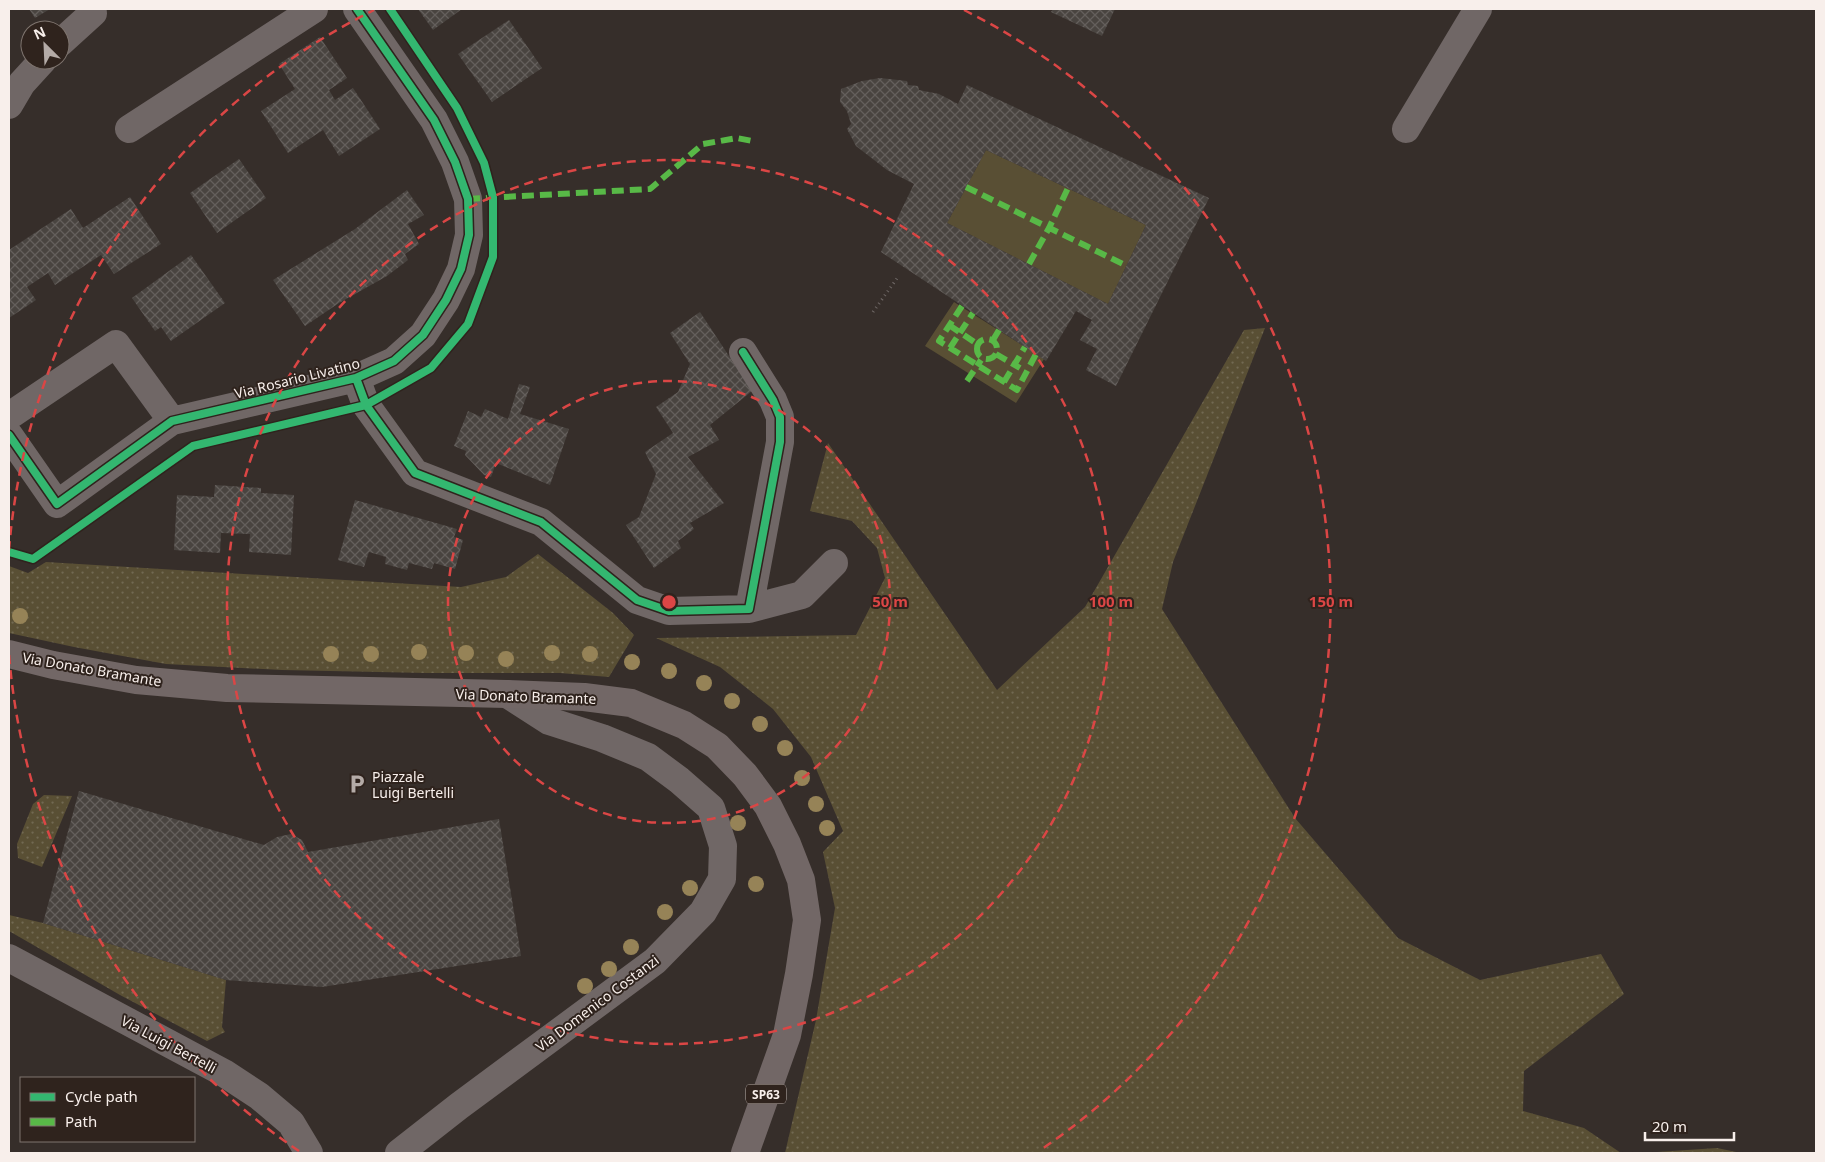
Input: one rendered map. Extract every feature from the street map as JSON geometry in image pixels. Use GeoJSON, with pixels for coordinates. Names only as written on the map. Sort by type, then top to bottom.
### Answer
{"type":"FeatureCollection","features":[{"type":"Feature","properties":{"kind":"main road","name":"Via Donato Bramante"},"geometry":{"type":"LineString","coordinates":[[9,654],[54,665],[136,680],[227,688],[507,694],[584,697],[631,703],[684,725],[718,746],[745,775],[768,806],[787,844],[801,880],[807,920],[787,1035],[745,1153]]}},
{"type":"Feature","properties":{"kind":"street"},"geometry":{"type":"LineString","coordinates":[[129,128],[314,9]]}},
{"type":"Feature","properties":{"kind":"street","name":"Via Rosario Livatino"},"geometry":{"type":"LineString","coordinates":[[9,436],[57,504],[172,421],[356,378],[394,361],[423,335],[446,300],[462,269],[469,235],[468,199],[456,162],[434,120],[357,9]]}},
{"type":"Feature","properties":{"kind":"street"},"geometry":{"type":"LineString","coordinates":[[1406,129],[1478,9]]}},
{"type":"Feature","properties":{"kind":"street"},"geometry":{"type":"LineString","coordinates":[[70,34],[93,13]]}},
{"type":"Feature","properties":{"kind":"street"},"geometry":{"type":"LineString","coordinates":[[9,105],[22,83],[34,70]]}},
{"type":"Feature","properties":{"kind":"street"},"geometry":{"type":"LineString","coordinates":[[9,416],[116,344],[172,421]]}},
{"type":"Feature","properties":{"kind":"street"},"geometry":{"type":"LineString","coordinates":[[743,352],[773,400],[780,418],[780,442],[749,609]]}},
{"type":"Feature","properties":{"kind":"street"},"geometry":{"type":"LineString","coordinates":[[356,378],[366,405],[415,473],[541,522],[636,600],[669,611],[749,609],[802,594],[834,562]]}},
{"type":"Feature","properties":{"kind":"street","name":"Via Domenico Costanzi"},"geometry":{"type":"LineString","coordinates":[[399,1153],[459,1106],[655,961],[703,912],[722,878],[724,846],[711,808],[679,780],[648,757],[602,738],[549,721],[507,694]]}},
{"type":"Feature","properties":{"kind":"street","name":"Via Luigi Bertelli"},"geometry":{"type":"LineString","coordinates":[[9,958],[224,1073],[259,1096],[291,1123],[309,1153]]}},
{"type":"Feature","properties":{"kind":"path"},"geometry":{"type":"LineString","coordinates":[[873,312],[898,277]]}},
{"type":"Feature","properties":{"kind":"shaded area"},"geometry":{"type":"Polygon","coordinates":[[[986,150],[1146,225],[1108,304],[947,223],[986,150]]]}},
{"type":"Feature","properties":{"kind":"shaded area"},"geometry":{"type":"Polygon","coordinates":[[[954,302],[1044,359],[1016,403],[925,346],[954,302]]]}},
{"type":"Feature","properties":{"kind":"shaded area"},"geometry":{"type":"Polygon","coordinates":[[[1265,328],[1173,562],[1162,609],[1295,818],[1398,938],[1480,980],[1601,954],[1624,994],[1524,1071],[1523,1111],[1584,1128],[1621,1153],[785,1153],[816,1020],[835,908],[823,852],[843,831],[811,757],[773,709],[720,667],[656,638],[856,635],[885,578],[877,548],[852,521],[810,511],[828,443],[997,690],[1085,607],[1244,330],[1265,328]]]}},
{"type":"Feature","properties":{"kind":"shaded area"},"geometry":{"type":"Polygon","coordinates":[[[538,554],[613,613],[634,635],[609,677],[560,673],[282,670],[166,664],[9,633],[9,566],[28,573],[46,562],[461,587],[506,577],[538,554]]]}},
{"type":"Feature","properties":{"kind":"shaded area"},"geometry":{"type":"Polygon","coordinates":[[[44,795],[72,796],[42,867],[18,858],[17,844],[33,804],[44,795]]]}},
{"type":"Feature","properties":{"kind":"shaded area"},"geometry":{"type":"Polygon","coordinates":[[[9,915],[43,923],[226,980],[222,1027],[225,1032],[207,1041],[120,995],[9,931],[9,915]]]}},
{"type":"Feature","properties":{"kind":"shaded area"},"geometry":{"type":"Polygon","coordinates":[[[1717,1148],[1741,1153],[1642,1153],[1717,1148]]]}},
{"type":"Feature","properties":{"kind":"building"},"geometry":{"type":"Polygon","coordinates":[[[29,9],[50,9],[35,18],[29,9]]]}},
{"type":"Feature","properties":{"kind":"building"},"geometry":{"type":"Polygon","coordinates":[[[418,9],[462,9],[433,30],[418,9]]]}},
{"type":"Feature","properties":{"kind":"building"},"geometry":{"type":"Polygon","coordinates":[[[1053,9],[1115,9],[1102,36],[1051,12],[1053,9]]]}},
{"type":"Feature","properties":{"kind":"building"},"geometry":{"type":"Polygon","coordinates":[[[509,20],[542,68],[492,102],[458,54],[509,20]]]}},
{"type":"Feature","properties":{"kind":"building"},"geometry":{"type":"Polygon","coordinates":[[[320,37],[347,78],[329,90],[335,100],[353,88],[380,129],[339,156],[323,130],[288,153],[261,111],[295,89],[279,64],[320,37]]]}},
{"type":"Feature","properties":{"kind":"building"},"geometry":{"type":"Polygon","coordinates":[[[880,78],[907,81],[908,85],[918,86],[919,90],[939,94],[958,104],[967,85],[1209,198],[1116,386],[1086,370],[1097,349],[1080,340],[1092,320],[1076,311],[1046,361],[881,252],[914,184],[887,170],[856,146],[847,129],[851,124],[847,111],[840,102],[841,89],[862,81],[880,78]],[[986,150],[947,223],[1108,304],[1146,225],[986,150]]]}},
{"type":"Feature","properties":{"kind":"building"},"geometry":{"type":"Polygon","coordinates":[[[239,159],[266,198],[217,233],[190,193],[239,159]]]}},
{"type":"Feature","properties":{"kind":"building"},"geometry":{"type":"Polygon","coordinates":[[[407,190],[424,215],[408,224],[419,244],[405,254],[408,260],[387,276],[339,303],[305,326],[273,280],[355,229],[407,190]]]}},
{"type":"Feature","properties":{"kind":"building"},"geometry":{"type":"Polygon","coordinates":[[[130,197],[161,244],[114,274],[101,255],[55,285],[48,273],[27,287],[36,300],[9,318],[9,250],[71,209],[83,228],[130,197]]]}},
{"type":"Feature","properties":{"kind":"building"},"geometry":{"type":"Polygon","coordinates":[[[191,255],[225,303],[171,341],[161,327],[155,331],[132,298],[191,255]]]}},
{"type":"Feature","properties":{"kind":"building"},"geometry":{"type":"Polygon","coordinates":[[[700,312],[752,391],[710,425],[719,440],[688,457],[724,503],[690,523],[694,529],[678,541],[681,548],[654,568],[626,525],[639,517],[656,474],[645,452],[673,433],[656,407],[678,392],[690,364],[670,333],[700,312]]]}},
{"type":"Feature","properties":{"kind":"building"},"geometry":{"type":"Polygon","coordinates":[[[519,384],[530,387],[520,414],[569,429],[550,485],[496,463],[491,477],[484,475],[465,455],[466,451],[454,446],[468,411],[481,417],[485,409],[508,419],[519,384]]]}},
{"type":"Feature","properties":{"kind":"building"},"geometry":{"type":"Polygon","coordinates":[[[215,485],[261,488],[261,493],[294,495],[291,555],[249,552],[250,534],[221,533],[220,553],[174,550],[177,495],[214,497],[215,485]]]}},
{"type":"Feature","properties":{"kind":"building"},"geometry":{"type":"Polygon","coordinates":[[[355,500],[457,529],[454,537],[463,540],[455,569],[434,563],[432,569],[409,563],[407,570],[385,564],[386,557],[369,552],[364,567],[338,560],[355,500]]]}},
{"type":"Feature","properties":{"kind":"building"},"geometry":{"type":"Polygon","coordinates":[[[79,791],[264,845],[277,837],[291,834],[302,840],[308,852],[499,819],[521,956],[322,987],[226,980],[43,923],[79,791]]]}},
{"type":"Feature","properties":{"kind":"marked path"},"geometry":{"type":"LineString","coordinates":[[468,199],[650,189],[703,144],[737,138],[752,141]]}},
{"type":"Feature","properties":{"kind":"marked path"},"geometry":{"type":"LineString","coordinates":[[966,187],[1127,266]]}},
{"type":"Feature","properties":{"kind":"marked path"},"geometry":{"type":"LineString","coordinates":[[1029,264],[1068,188]]}},
{"type":"Feature","properties":{"kind":"marked path"},"geometry":{"type":"LineString","coordinates":[[962,306],[939,341],[1017,390],[1036,354]]}},
{"type":"Feature","properties":{"kind":"marked path"},"geometry":{"type":"LineString","coordinates":[[950,348],[973,313]]}},
{"type":"Feature","properties":{"kind":"marked path"},"geometry":{"type":"LineString","coordinates":[[949,325],[977,344]]}},
{"type":"Feature","properties":{"kind":"marked path"},"geometry":{"type":"LineString","coordinates":[[993,340],[999,330]]}},
{"type":"Feature","properties":{"kind":"marked path"},"geometry":{"type":"LineString","coordinates":[[983,339],[991,339],[997,345],[997,349],[997,353],[991,359],[983,359],[977,353],[977,345],[983,339]]}},
{"type":"Feature","properties":{"kind":"marked path"},"geometry":{"type":"LineString","coordinates":[[1004,382],[1025,347]]}},
{"type":"Feature","properties":{"kind":"marked path"},"geometry":{"type":"LineString","coordinates":[[996,354],[1020,368]]}},
{"type":"Feature","properties":{"kind":"marked path"},"geometry":{"type":"LineString","coordinates":[[967,381],[981,360]]}},
{"type":"Feature","properties":{"kind":"cycle path"},"geometry":{"type":"LineString","coordinates":[[9,435],[57,504],[172,421],[356,378],[394,361],[423,335],[446,300],[461,269],[469,235],[468,199],[455,162],[434,120],[357,9]]}},
{"type":"Feature","properties":{"kind":"cycle path"},"geometry":{"type":"LineString","coordinates":[[9,552],[33,559],[193,446],[366,405],[431,368],[468,324],[493,257],[493,197],[484,163],[457,108],[390,9]]}},
{"type":"Feature","properties":{"kind":"cycle path"},"geometry":{"type":"LineString","coordinates":[[356,378],[366,405],[415,473],[541,522],[637,600],[669,611],[749,609],[780,442],[780,417],[773,400],[743,352]]}},
{"type":"Feature","properties":{"kind":"place","name":"Piazzale Luigi Bertelli"},"geometry":{"type":"Point","coordinates":[357,784]}}]}
